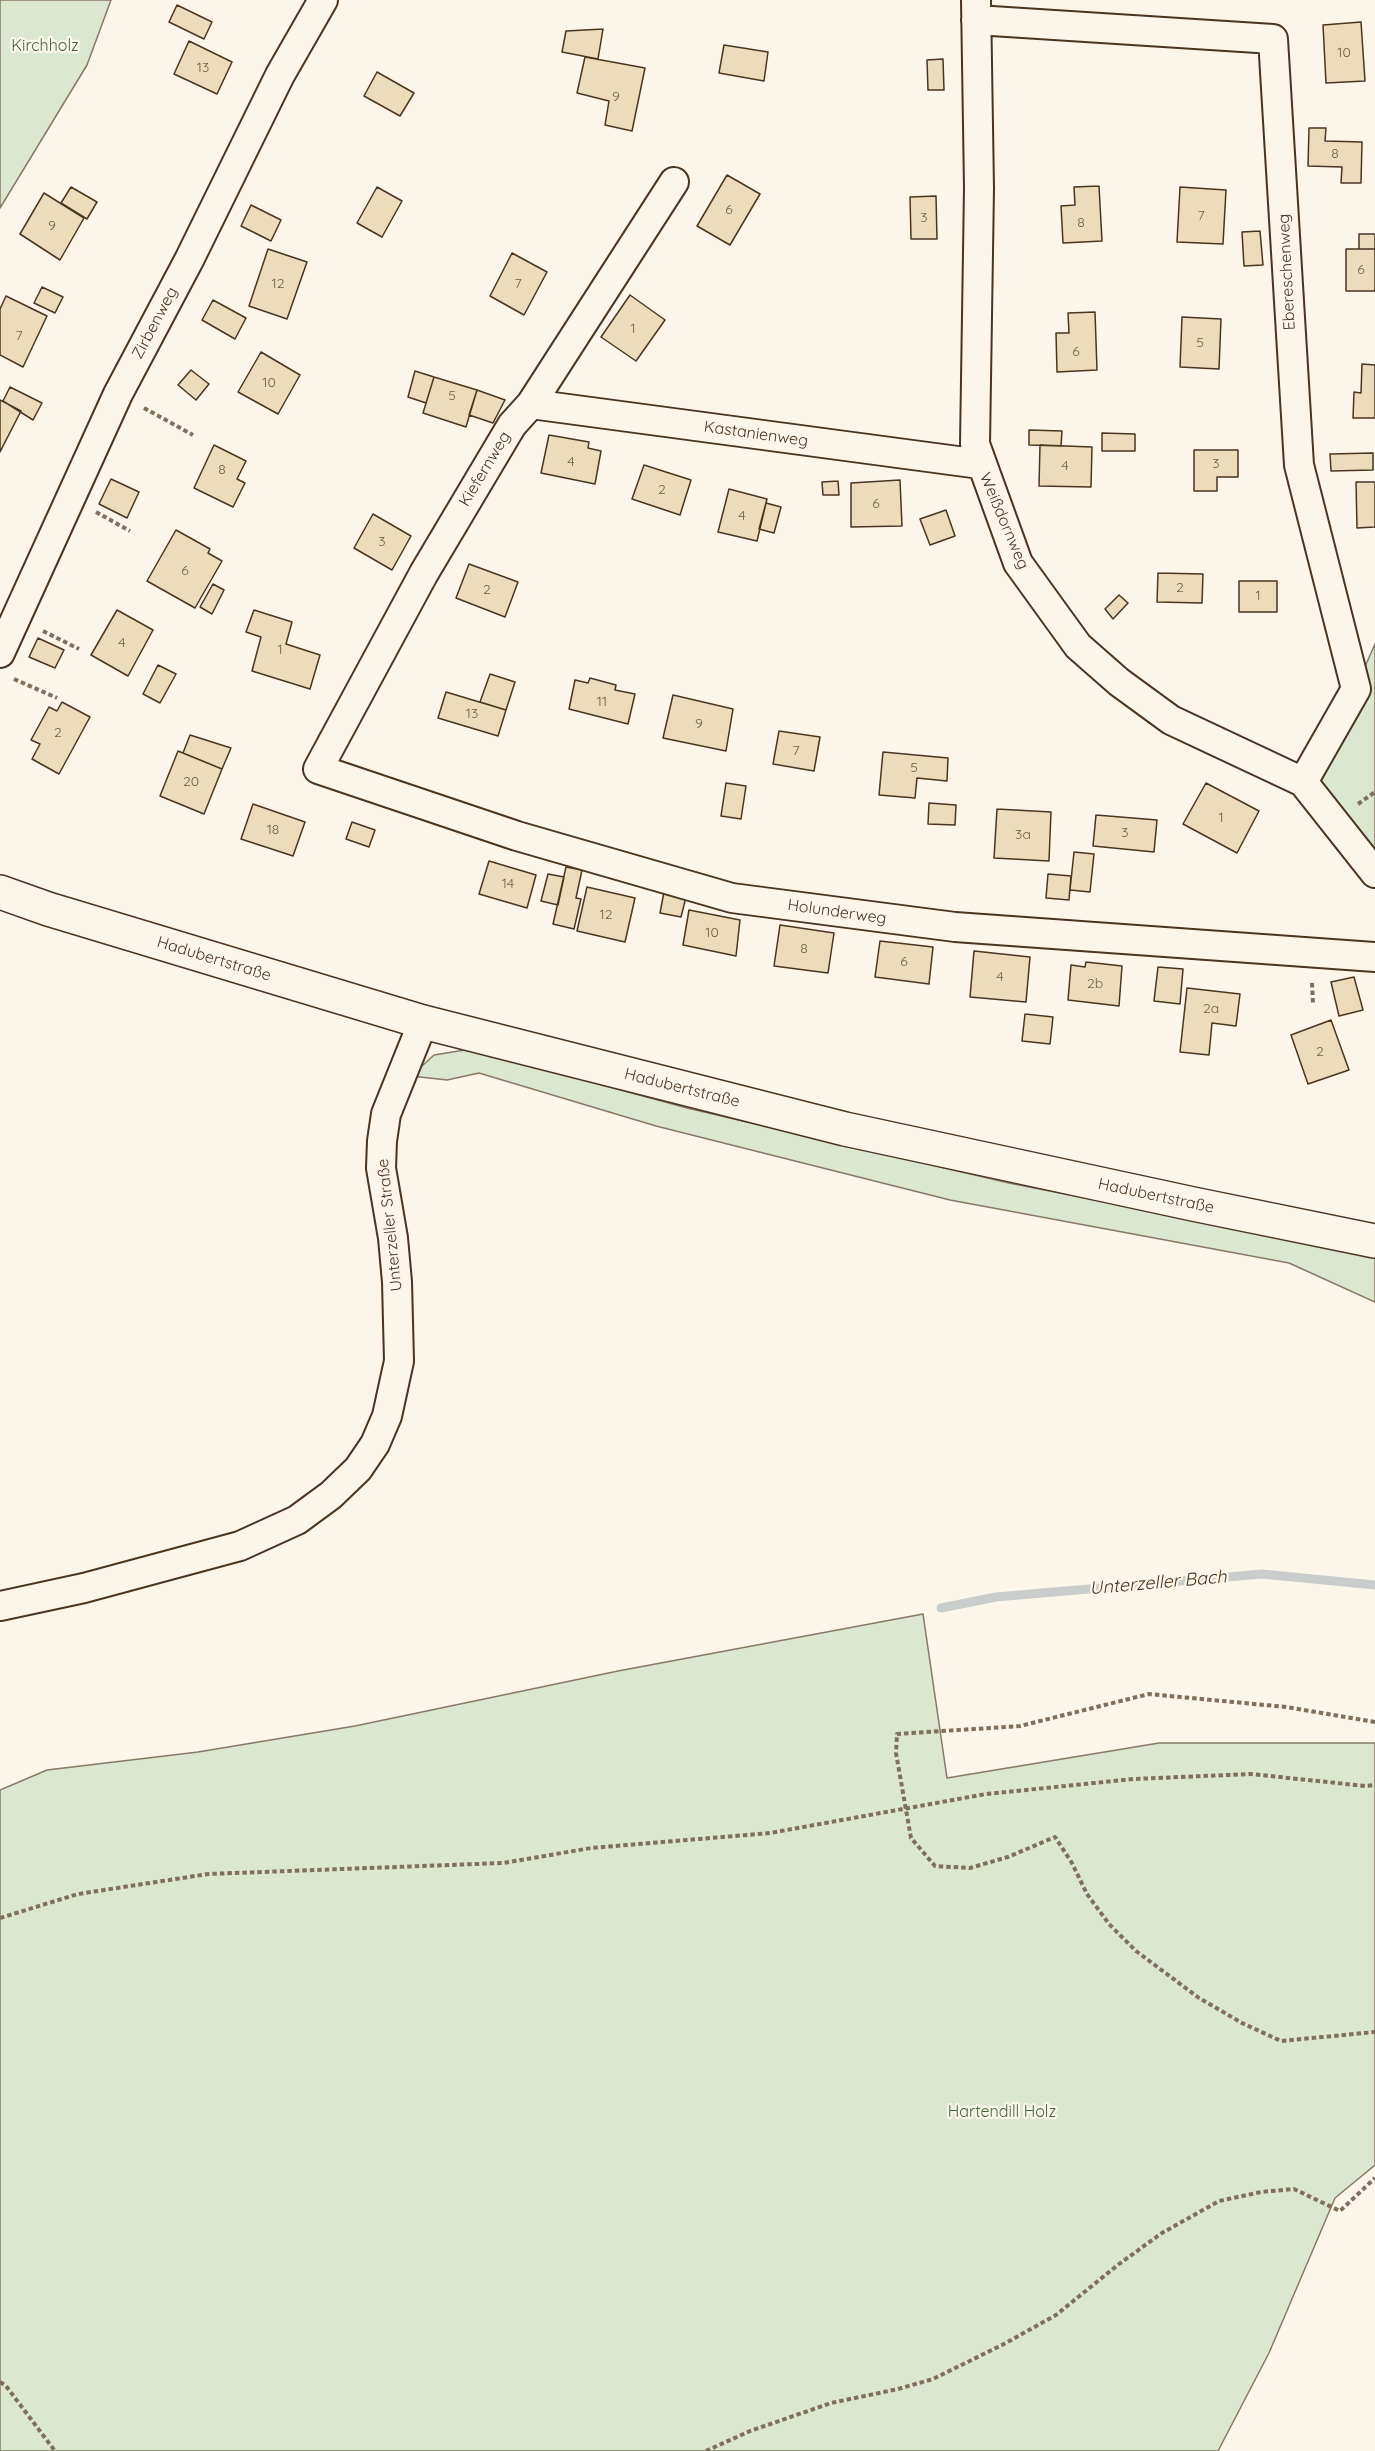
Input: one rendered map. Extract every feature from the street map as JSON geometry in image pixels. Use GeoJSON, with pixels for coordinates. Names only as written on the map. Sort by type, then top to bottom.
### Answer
{"type":"FeatureCollection","features":[{"type":"Feature","properties":{"kind":"street","name":"Zirbenweg"},"geometry":{"type":"LineString","coordinates":[[5,665],[17,617],[118,394],[189,260],[280,75],[323,0]]}},
{"type":"Feature","properties":{"kind":"street","name":"Weißdornweg"},"geometry":{"type":"LineString","coordinates":[[976,10],[979,188],[975,444],[980,464],[1018,563],[1078,646],[1119,682],[1171,720],[1304,782],[1375,873]]}},
{"type":"Feature","properties":{"kind":"street","name":"Ebereschenweg"},"geometry":{"type":"LineString","coordinates":[[976,10],[1273,39],[1299,465],[1356,689],[1304,782]]}},
{"type":"Feature","properties":{"kind":"street","name":"Kiefernweg"},"geometry":{"type":"LineString","coordinates":[[318,770],[424,573],[512,424],[531,404],[674,182]]}},
{"type":"Feature","properties":{"kind":"street","name":"Kastanienweg"},"geometry":{"type":"LineString","coordinates":[[531,404],[980,464]]}},
{"type":"Feature","properties":{"kind":"street","name":"Holunderweg"},"geometry":{"type":"LineString","coordinates":[[318,770],[517,836],[732,898],[955,927],[1375,957]]}},
{"type":"Feature","properties":{"kind":"street","name":"Hadubertstraße"},"geometry":{"type":"LineString","coordinates":[[0,892],[48,909],[423,1022],[845,1129],[1375,1241]]}},
{"type":"Feature","properties":{"kind":"street","name":"Unterzeller Straße"},"geometry":{"type":"LineString","coordinates":[[0,1606],[84,1588],[240,1546],[297,1520],[331,1496],[358,1469],[375,1444],[387,1416],[399,1361],[397,1282],[393,1238],[381,1167],[382,1141],[386,1114],[423,1022]]}},
{"type":"Feature","properties":{"kind":"path"},"geometry":{"type":"LineString","coordinates":[[118,394],[193,435]]}},
{"type":"Feature","properties":{"kind":"path"},"geometry":{"type":"LineString","coordinates":[[71,497],[130,531]]}},
{"type":"Feature","properties":{"kind":"path"},"geometry":{"type":"LineString","coordinates":[[17,617],[79,649]]}},
{"type":"Feature","properties":{"kind":"path"},"geometry":{"type":"LineString","coordinates":[[5,665],[57,698]]}},
{"type":"Feature","properties":{"kind":"path"},"geometry":{"type":"LineString","coordinates":[[1375,1722],[1286,1707],[1149,1694],[1020,1726],[897,1734],[896,1753],[904,1810],[911,1838],[935,1866],[970,1868],[1008,1857],[1055,1837],[1072,1863],[1087,1894],[1109,1924],[1136,1951],[1199,1998],[1242,2023],[1281,2041],[1375,2032]]}},
{"type":"Feature","properties":{"kind":"path"},"geometry":{"type":"LineString","coordinates":[[0,1917],[78,1894],[208,1874],[503,1863],[591,1848],[770,1833],[986,1794],[1134,1779],[1251,1774],[1365,1786],[1375,1785]]}},
{"type":"Feature","properties":{"kind":"path"},"geometry":{"type":"LineString","coordinates":[[706,2451],[750,2431],[831,2403],[933,2379],[1056,2316],[1119,2264],[1162,2233],[1219,2201],[1261,2192],[1294,2189],[1340,2211],[1375,2178]]}},
{"type":"Feature","properties":{"kind":"path"},"geometry":{"type":"LineString","coordinates":[[0,2382],[6,2386],[55,2451]]}},
{"type":"Feature","properties":{"kind":"green space","name":"Kirchholz"},"geometry":{"type":"Polygon","coordinates":[[[0,0],[111,0],[87,65],[0,208],[0,0]]]}},
{"type":"Feature","properties":{"kind":"green space"},"geometry":{"type":"Polygon","coordinates":[[[1375,644],[1375,856],[1315,780],[1375,644]]]}},
{"type":"Feature","properties":{"kind":"green space"},"geometry":{"type":"Polygon","coordinates":[[[471,1049],[687,1108],[1009,1183],[1375,1255],[1375,1302],[1289,1263],[950,1200],[656,1126],[479,1073],[447,1080],[411,1076],[434,1055],[471,1049]]]}},
{"type":"Feature","properties":{"kind":"green space","name":"Hartendill Holz"},"geometry":{"type":"Polygon","coordinates":[[[923,1614],[947,1778],[1159,1743],[1375,1743],[1375,2165],[1335,2198],[1269,2353],[1218,2451],[0,2451],[0,1790],[47,1770],[198,1752],[355,1726],[618,1671],[923,1614]]]}},
{"type":"Feature","properties":{"kind":"building"},"geometry":{"type":"Polygon","coordinates":[[[177,5],[212,22],[204,39],[169,22],[177,5]]]}},
{"type":"Feature","properties":{"kind":"building"},"geometry":{"type":"Polygon","coordinates":[[[1361,22],[1365,81],[1326,83],[1323,25],[1361,22]]]}},
{"type":"Feature","properties":{"kind":"building"},"geometry":{"type":"Polygon","coordinates":[[[603,29],[598,59],[562,52],[566,31],[603,29]]]}},
{"type":"Feature","properties":{"kind":"building"},"geometry":{"type":"Polygon","coordinates":[[[189,41],[232,62],[217,94],[174,74],[189,41]]]}},
{"type":"Feature","properties":{"kind":"building"},"geometry":{"type":"Polygon","coordinates":[[[724,45],[768,52],[764,81],[719,73],[724,45]]]}},
{"type":"Feature","properties":{"kind":"building"},"geometry":{"type":"Polygon","coordinates":[[[585,57],[645,68],[632,131],[605,125],[609,101],[577,93],[585,57]]]}},
{"type":"Feature","properties":{"kind":"building"},"geometry":{"type":"Polygon","coordinates":[[[943,59],[944,90],[928,90],[927,60],[943,59]]]}},
{"type":"Feature","properties":{"kind":"building"},"geometry":{"type":"Polygon","coordinates":[[[377,72],[414,93],[400,116],[364,96],[377,72]]]}},
{"type":"Feature","properties":{"kind":"building"},"geometry":{"type":"Polygon","coordinates":[[[1309,128],[1326,128],[1325,141],[1362,142],[1361,183],[1341,183],[1342,167],[1308,166],[1309,128]]]}},
{"type":"Feature","properties":{"kind":"building"},"geometry":{"type":"Polygon","coordinates":[[[727,175],[760,194],[730,245],[697,226],[727,175]]]}},
{"type":"Feature","properties":{"kind":"building"},"geometry":{"type":"Polygon","coordinates":[[[1099,186],[1102,241],[1063,243],[1061,206],[1075,205],[1074,187],[1099,186]]]}},
{"type":"Feature","properties":{"kind":"building"},"geometry":{"type":"Polygon","coordinates":[[[71,187],[97,202],[87,219],[61,203],[71,187]]]}},
{"type":"Feature","properties":{"kind":"building"},"geometry":{"type":"Polygon","coordinates":[[[377,187],[402,201],[382,237],[357,223],[377,187]]]}},
{"type":"Feature","properties":{"kind":"building"},"geometry":{"type":"Polygon","coordinates":[[[1180,187],[1226,190],[1223,244],[1177,242],[1180,187]]]}},
{"type":"Feature","properties":{"kind":"building"},"geometry":{"type":"Polygon","coordinates":[[[44,193],[84,218],[60,260],[20,234],[44,193]]]}},
{"type":"Feature","properties":{"kind":"building"},"geometry":{"type":"Polygon","coordinates":[[[936,196],[937,239],[911,239],[910,197],[936,196]]]}},
{"type":"Feature","properties":{"kind":"building"},"geometry":{"type":"Polygon","coordinates":[[[251,205],[281,220],[271,241],[241,226],[251,205]]]}},
{"type":"Feature","properties":{"kind":"building"},"geometry":{"type":"Polygon","coordinates":[[[1260,231],[1263,265],[1244,266],[1242,232],[1260,231]]]}},
{"type":"Feature","properties":{"kind":"building"},"geometry":{"type":"Polygon","coordinates":[[[1359,234],[1375,234],[1375,249],[1359,249],[1359,234]]]}},
{"type":"Feature","properties":{"kind":"building"},"geometry":{"type":"Polygon","coordinates":[[[268,249],[307,262],[287,319],[249,306],[268,249]]]}},
{"type":"Feature","properties":{"kind":"building"},"geometry":{"type":"Polygon","coordinates":[[[1346,249],[1375,249],[1375,291],[1346,291],[1346,249]]]}},
{"type":"Feature","properties":{"kind":"building"},"geometry":{"type":"Polygon","coordinates":[[[512,253],[547,272],[524,315],[490,296],[512,253]]]}},
{"type":"Feature","properties":{"kind":"building"},"geometry":{"type":"Polygon","coordinates":[[[42,287],[63,297],[55,313],[34,303],[42,287]]]}},
{"type":"Feature","properties":{"kind":"building"},"geometry":{"type":"Polygon","coordinates":[[[630,295],[665,320],[636,361],[601,337],[630,295]]]}},
{"type":"Feature","properties":{"kind":"building"},"geometry":{"type":"Polygon","coordinates":[[[6,296],[47,316],[23,367],[0,355],[0,309],[6,296]]]}},
{"type":"Feature","properties":{"kind":"building"},"geometry":{"type":"Polygon","coordinates":[[[213,300],[246,318],[235,339],[202,320],[213,300]]]}},
{"type":"Feature","properties":{"kind":"building"},"geometry":{"type":"Polygon","coordinates":[[[1095,312],[1097,370],[1057,372],[1056,333],[1069,333],[1068,313],[1095,312]]]}},
{"type":"Feature","properties":{"kind":"building"},"geometry":{"type":"Polygon","coordinates":[[[1182,317],[1221,319],[1219,369],[1180,367],[1182,317]]]}},
{"type":"Feature","properties":{"kind":"building"},"geometry":{"type":"Polygon","coordinates":[[[261,352],[300,375],[278,414],[238,392],[261,352]]]}},
{"type":"Feature","properties":{"kind":"building"},"geometry":{"type":"Polygon","coordinates":[[[1362,364],[1375,365],[1375,418],[1353,418],[1354,392],[1361,393],[1362,364]]]}},
{"type":"Feature","properties":{"kind":"building"},"geometry":{"type":"Polygon","coordinates":[[[191,370],[209,384],[196,400],[178,385],[191,370]]]}},
{"type":"Feature","properties":{"kind":"building"},"geometry":{"type":"Polygon","coordinates":[[[415,371],[434,377],[426,403],[408,397],[415,371]]]}},
{"type":"Feature","properties":{"kind":"building"},"geometry":{"type":"Polygon","coordinates":[[[434,377],[477,390],[466,427],[423,413],[434,377]]]}},
{"type":"Feature","properties":{"kind":"building"},"geometry":{"type":"Polygon","coordinates":[[[10,387],[42,403],[33,420],[3,401],[10,387]]]}},
{"type":"Feature","properties":{"kind":"building"},"geometry":{"type":"Polygon","coordinates":[[[477,390],[505,400],[493,423],[469,415],[477,390]]]}},
{"type":"Feature","properties":{"kind":"building"},"geometry":{"type":"Polygon","coordinates":[[[0,400],[21,411],[0,452],[0,400]]]}},
{"type":"Feature","properties":{"kind":"building"},"geometry":{"type":"Polygon","coordinates":[[[1029,430],[1062,431],[1061,446],[1029,445],[1029,430]]]}},
{"type":"Feature","properties":{"kind":"building"},"geometry":{"type":"Polygon","coordinates":[[[1102,433],[1135,434],[1135,451],[1102,451],[1102,433]]]}},
{"type":"Feature","properties":{"kind":"building"},"geometry":{"type":"Polygon","coordinates":[[[549,435],[589,442],[588,448],[601,451],[595,484],[541,473],[549,435]]]}},
{"type":"Feature","properties":{"kind":"building"},"geometry":{"type":"Polygon","coordinates":[[[214,445],[246,461],[237,479],[245,483],[233,507],[194,488],[214,445]]]}},
{"type":"Feature","properties":{"kind":"building"},"geometry":{"type":"Polygon","coordinates":[[[1040,445],[1092,447],[1091,487],[1039,486],[1040,445]]]}},
{"type":"Feature","properties":{"kind":"building"},"geometry":{"type":"Polygon","coordinates":[[[1194,450],[1238,450],[1238,477],[1217,477],[1217,491],[1194,491],[1194,450]]]}},
{"type":"Feature","properties":{"kind":"building"},"geometry":{"type":"Polygon","coordinates":[[[1373,453],[1373,470],[1331,471],[1330,454],[1373,453]]]}},
{"type":"Feature","properties":{"kind":"building"},"geometry":{"type":"Polygon","coordinates":[[[644,465],[691,480],[680,515],[632,499],[644,465]]]}},
{"type":"Feature","properties":{"kind":"building"},"geometry":{"type":"Polygon","coordinates":[[[111,479],[139,492],[127,518],[99,504],[111,479]]]}},
{"type":"Feature","properties":{"kind":"building"},"geometry":{"type":"Polygon","coordinates":[[[900,480],[902,526],[851,527],[851,483],[900,480]]]}},
{"type":"Feature","properties":{"kind":"building"},"geometry":{"type":"Polygon","coordinates":[[[838,481],[839,495],[823,495],[822,482],[838,481]]]}},
{"type":"Feature","properties":{"kind":"building"},"geometry":{"type":"Polygon","coordinates":[[[1356,482],[1375,482],[1375,527],[1357,528],[1356,482]]]}},
{"type":"Feature","properties":{"kind":"building"},"geometry":{"type":"Polygon","coordinates":[[[729,489],[767,499],[757,541],[718,532],[729,489]]]}},
{"type":"Feature","properties":{"kind":"building"},"geometry":{"type":"Polygon","coordinates":[[[766,503],[781,507],[774,533],[759,529],[766,503]]]}},
{"type":"Feature","properties":{"kind":"building"},"geometry":{"type":"Polygon","coordinates":[[[946,510],[955,536],[930,545],[920,519],[946,510]]]}},
{"type":"Feature","properties":{"kind":"building"},"geometry":{"type":"Polygon","coordinates":[[[373,514],[411,536],[392,570],[354,548],[373,514]]]}},
{"type":"Feature","properties":{"kind":"building"},"geometry":{"type":"Polygon","coordinates":[[[176,530],[210,549],[208,553],[222,561],[195,608],[147,581],[176,530]]]}},
{"type":"Feature","properties":{"kind":"building"},"geometry":{"type":"Polygon","coordinates":[[[469,564],[518,582],[505,617],[456,598],[469,564]]]}},
{"type":"Feature","properties":{"kind":"building"},"geometry":{"type":"Polygon","coordinates":[[[1158,573],[1203,574],[1202,603],[1157,602],[1158,573]]]}},
{"type":"Feature","properties":{"kind":"building"},"geometry":{"type":"Polygon","coordinates":[[[1239,581],[1277,581],[1277,612],[1239,612],[1239,581]]]}},
{"type":"Feature","properties":{"kind":"building"},"geometry":{"type":"Polygon","coordinates":[[[213,584],[224,590],[212,614],[200,607],[213,584]]]}},
{"type":"Feature","properties":{"kind":"building"},"geometry":{"type":"Polygon","coordinates":[[[1119,595],[1128,603],[1113,619],[1105,609],[1119,595]]]}},
{"type":"Feature","properties":{"kind":"building"},"geometry":{"type":"Polygon","coordinates":[[[117,610],[153,630],[128,676],[91,655],[117,610]]]}},
{"type":"Feature","properties":{"kind":"building"},"geometry":{"type":"Polygon","coordinates":[[[254,610],[292,622],[286,644],[320,655],[310,689],[252,671],[261,637],[246,632],[254,610]]]}},
{"type":"Feature","properties":{"kind":"building"},"geometry":{"type":"Polygon","coordinates":[[[38,638],[64,650],[55,668],[29,657],[38,638]]]}},
{"type":"Feature","properties":{"kind":"building"},"geometry":{"type":"Polygon","coordinates":[[[158,665],[176,674],[160,703],[143,694],[158,665]]]}},
{"type":"Feature","properties":{"kind":"building"},"geometry":{"type":"Polygon","coordinates":[[[490,674],[515,682],[506,710],[480,702],[490,674]]]}},
{"type":"Feature","properties":{"kind":"building"},"geometry":{"type":"Polygon","coordinates":[[[590,678],[616,685],[615,690],[635,694],[628,724],[569,709],[575,680],[588,683],[590,678]]]}},
{"type":"Feature","properties":{"kind":"building"},"geometry":{"type":"Polygon","coordinates":[[[446,692],[506,710],[498,736],[438,718],[446,692]]]}},
{"type":"Feature","properties":{"kind":"building"},"geometry":{"type":"Polygon","coordinates":[[[673,695],[733,709],[726,751],[663,738],[673,695]]]}},
{"type":"Feature","properties":{"kind":"building"},"geometry":{"type":"Polygon","coordinates":[[[62,702],[90,717],[59,774],[32,759],[40,744],[31,740],[49,707],[57,711],[62,702]]]}},
{"type":"Feature","properties":{"kind":"building"},"geometry":{"type":"Polygon","coordinates":[[[779,731],[820,737],[814,771],[773,764],[779,731]]]}},
{"type":"Feature","properties":{"kind":"building"},"geometry":{"type":"Polygon","coordinates":[[[190,735],[231,748],[222,769],[183,753],[190,735]]]}},
{"type":"Feature","properties":{"kind":"building"},"geometry":{"type":"Polygon","coordinates":[[[178,751],[222,769],[204,814],[160,796],[178,751]]]}},
{"type":"Feature","properties":{"kind":"building"},"geometry":{"type":"Polygon","coordinates":[[[883,752],[948,758],[947,781],[917,778],[915,798],[879,795],[883,752]]]}},
{"type":"Feature","properties":{"kind":"building"},"geometry":{"type":"Polygon","coordinates":[[[726,783],[746,786],[741,819],[721,816],[726,783]]]}},
{"type":"Feature","properties":{"kind":"building"},"geometry":{"type":"Polygon","coordinates":[[[1206,783],[1259,811],[1237,853],[1183,824],[1206,783]]]}},
{"type":"Feature","properties":{"kind":"building"},"geometry":{"type":"Polygon","coordinates":[[[929,803],[956,805],[955,825],[928,824],[929,803]]]}},
{"type":"Feature","properties":{"kind":"building"},"geometry":{"type":"Polygon","coordinates":[[[253,804],[305,822],[293,856],[241,839],[253,804]]]}},
{"type":"Feature","properties":{"kind":"building"},"geometry":{"type":"Polygon","coordinates":[[[997,809],[1051,812],[1049,861],[994,858],[997,809]]]}},
{"type":"Feature","properties":{"kind":"building"},"geometry":{"type":"Polygon","coordinates":[[[1096,815],[1157,820],[1154,852],[1093,846],[1096,815]]]}},
{"type":"Feature","properties":{"kind":"building"},"geometry":{"type":"Polygon","coordinates":[[[352,822],[375,830],[369,847],[346,839],[352,822]]]}},
{"type":"Feature","properties":{"kind":"building"},"geometry":{"type":"Polygon","coordinates":[[[1074,852],[1094,854],[1090,892],[1070,890],[1074,852]]]}},
{"type":"Feature","properties":{"kind":"building"},"geometry":{"type":"Polygon","coordinates":[[[489,861],[536,875],[527,908],[479,894],[489,861]]]}},
{"type":"Feature","properties":{"kind":"building"},"geometry":{"type":"Polygon","coordinates":[[[566,867],[582,870],[576,898],[581,899],[574,929],[553,924],[566,867]]]}},
{"type":"Feature","properties":{"kind":"building"},"geometry":{"type":"Polygon","coordinates":[[[548,874],[564,877],[558,905],[541,901],[548,874]]]}},
{"type":"Feature","properties":{"kind":"building"},"geometry":{"type":"Polygon","coordinates":[[[1048,874],[1071,876],[1069,900],[1046,898],[1048,874]]]}},
{"type":"Feature","properties":{"kind":"building"},"geometry":{"type":"Polygon","coordinates":[[[587,887],[635,898],[625,942],[577,931],[587,887]]]}},
{"type":"Feature","properties":{"kind":"building"},"geometry":{"type":"Polygon","coordinates":[[[664,892],[686,897],[681,917],[660,913],[664,892]]]}},
{"type":"Feature","properties":{"kind":"building"},"geometry":{"type":"Polygon","coordinates":[[[689,910],[740,920],[736,956],[683,945],[689,910]]]}},
{"type":"Feature","properties":{"kind":"building"},"geometry":{"type":"Polygon","coordinates":[[[780,925],[834,933],[828,973],[774,966],[780,925]]]}},
{"type":"Feature","properties":{"kind":"building"},"geometry":{"type":"Polygon","coordinates":[[[880,941],[933,947],[929,984],[875,977],[880,941]]]}},
{"type":"Feature","properties":{"kind":"building"},"geometry":{"type":"Polygon","coordinates":[[[974,951],[1030,957],[1026,1002],[970,997],[974,951]]]}},
{"type":"Feature","properties":{"kind":"building"},"geometry":{"type":"Polygon","coordinates":[[[1086,962],[1122,966],[1119,1006],[1068,1000],[1071,965],[1085,967],[1086,962]]]}},
{"type":"Feature","properties":{"kind":"building"},"geometry":{"type":"Polygon","coordinates":[[[1158,967],[1183,969],[1180,1004],[1154,1001],[1158,967]]]}},
{"type":"Feature","properties":{"kind":"building"},"geometry":{"type":"Polygon","coordinates":[[[1354,977],[1363,1010],[1339,1016],[1331,982],[1354,977]]]}},
{"type":"Feature","properties":{"kind":"building"},"geometry":{"type":"Polygon","coordinates":[[[1187,988],[1240,994],[1236,1026],[1212,1023],[1209,1055],[1180,1052],[1187,988]]]}},
{"type":"Feature","properties":{"kind":"building"},"geometry":{"type":"Polygon","coordinates":[[[1025,1014],[1053,1017],[1050,1044],[1022,1041],[1025,1014]]]}},
{"type":"Feature","properties":{"kind":"building"},"geometry":{"type":"Polygon","coordinates":[[[1331,1020],[1349,1070],[1308,1084],[1291,1035],[1331,1020]]]}},
{"type":"Feature","properties":{"kind":"waterway","name":"Unterzeller Bach"},"geometry":{"type":"LineString","coordinates":[[941,1608],[996,1597],[1262,1574],[1375,1585]]}}]}
